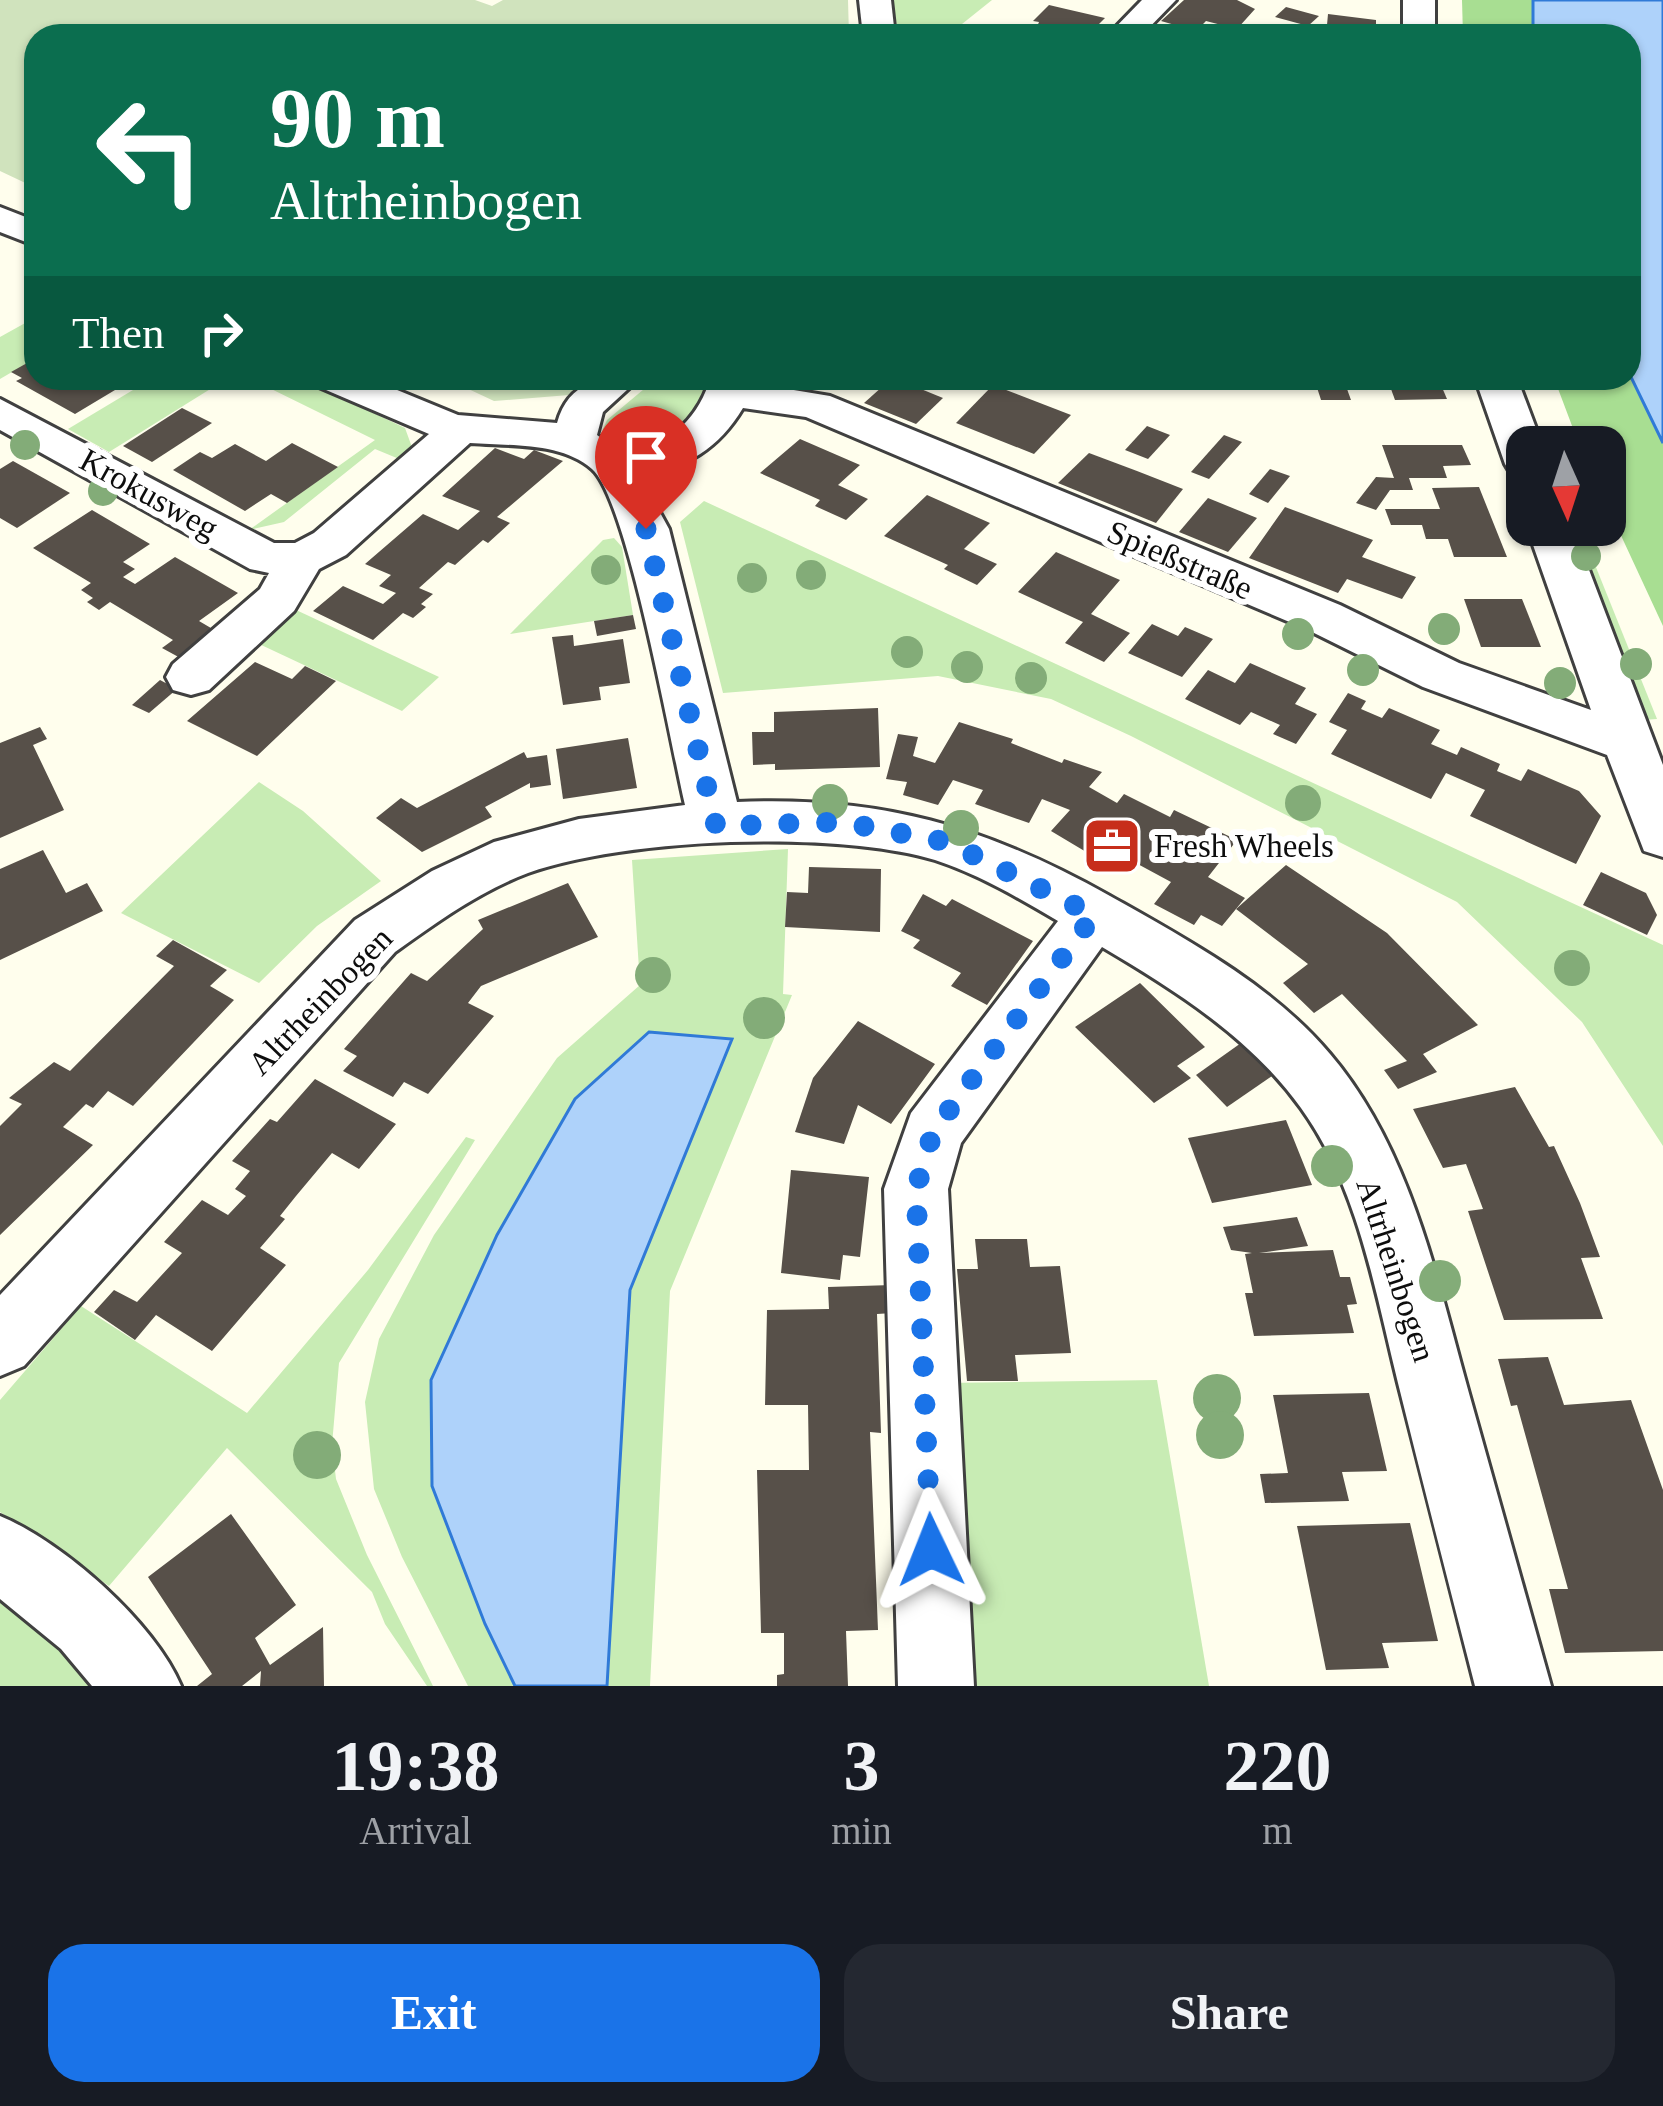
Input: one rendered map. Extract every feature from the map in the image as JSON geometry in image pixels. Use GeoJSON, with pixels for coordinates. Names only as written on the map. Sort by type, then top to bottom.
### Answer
{"type":"FeatureCollection","features":[{"type":"Feature","properties":{"kind":"street"},"geometry":{"type":"LineString","coordinates":[[1135,24],[1160,0]]}},
{"type":"Feature","properties":{"kind":"street"},"geometry":{"type":"LineString","coordinates":[[360,390],[411,414],[465,428],[590,436],[640,464],[666,459],[697,435],[727,390]]}},
{"type":"Feature","properties":{"kind":"street"},"geometry":{"type":"LineString","coordinates":[[590,436],[613,390]]}},
{"type":"Feature","properties":{"kind":"street","name":"Spießstraße"},"geometry":{"type":"LineString","coordinates":[[751,390],[815,405],[1323,617],[1441,675],[1627,742]]}},
{"type":"Feature","properties":{"kind":"street"},"geometry":{"type":"LineString","coordinates":[[1500,390],[1513,426]]}},
{"type":"Feature","properties":{"kind":"street","name":"Krokusweg"},"geometry":{"type":"LineString","coordinates":[[0,412],[266,558],[302,558]]}},
{"type":"Feature","properties":{"kind":"street"},"geometry":{"type":"LineString","coordinates":[[191,677],[277,600],[302,558],[330,544],[465,428]]}},
{"type":"Feature","properties":{"kind":"street"},"geometry":{"type":"LineString","coordinates":[[590,436],[646,529],[716,826]]}},
{"type":"Feature","properties":{"kind":"street"},"geometry":{"type":"LineString","coordinates":[[646,529],[666,459]]}},
{"type":"Feature","properties":{"kind":"street"},"geometry":{"type":"LineString","coordinates":[[1557,546],[1663,836]]}},
{"type":"Feature","properties":{"kind":"street","name":"Altrheinbogen"},"geometry":{"type":"LineString","coordinates":[[0,1343],[375,936],[426,900],[531,851],[618,834],[842,822],[947,842],[1094,915],[1203,979],[1267,1030],[1324,1092],[1370,1179],[1397,1251],[1513,1686]]}},
{"type":"Feature","properties":{"kind":"street"},"geometry":{"type":"LineString","coordinates":[[936,1686],[916,1189],[933,1132],[1094,915]]}},
{"type":"Feature","properties":{"kind":"street"},"geometry":{"type":"LineString","coordinates":[[0,1552],[87,1623],[143,1686]]}},
{"type":"Feature","properties":{"kind":"green space"},"geometry":{"type":"Polygon","coordinates":[[[0,0],[475,0],[492,6],[503,0],[848,0],[849,24],[24,24],[24,182],[0,171],[0,0]]]}},
{"type":"Feature","properties":{"kind":"green space"},"geometry":{"type":"Polygon","coordinates":[[[892,0],[992,0],[962,24],[897,24],[892,0]]]}},
{"type":"Feature","properties":{"kind":"green space"},"geometry":{"type":"Polygon","coordinates":[[[1462,0],[1533,0],[1533,24],[1463,24],[1462,0]]]}},
{"type":"Feature","properties":{"kind":"green space"},"geometry":{"type":"Polygon","coordinates":[[[24,324],[24,365],[0,379],[0,337],[24,324]]]}},
{"type":"Feature","properties":{"kind":"green space"},"geometry":{"type":"Polygon","coordinates":[[[133,390],[209,390],[109,452],[68,429],[133,390]]]}},
{"type":"Feature","properties":{"kind":"green space"},"geometry":{"type":"Polygon","coordinates":[[[273,390],[325,390],[405,428],[413,450],[404,461],[375,449],[284,522],[249,530],[375,440],[273,390]]]}},
{"type":"Feature","properties":{"kind":"green space"},"geometry":{"type":"Polygon","coordinates":[[[471,390],[575,390],[569,395],[494,401],[471,390]]]}},
{"type":"Feature","properties":{"kind":"green space"},"geometry":{"type":"Polygon","coordinates":[[[643,390],[705,390],[707,394],[662,445],[629,449],[606,437],[607,420],[643,390]]]}},
{"type":"Feature","properties":{"kind":"green space"},"geometry":{"type":"Polygon","coordinates":[[[1559,390],[1637,390],[1663,443],[1663,626],[1626,546],[1626,426],[1572,426],[1559,390]]]}},
{"type":"Feature","properties":{"kind":"green space"},"geometry":{"type":"Polygon","coordinates":[[[704,501],[1663,945],[1663,1146],[1582,1022],[1457,902],[1131,736],[1051,699],[938,676],[723,693],[680,522],[704,501]]]}},
{"type":"Feature","properties":{"kind":"green space"},"geometry":{"type":"Polygon","coordinates":[[[614,538],[622,547],[633,615],[510,634],[603,540],[614,538]]]}},
{"type":"Feature","properties":{"kind":"green space"},"geometry":{"type":"Polygon","coordinates":[[[1574,546],[1587,546],[1657,719],[1643,720],[1574,546]]]}},
{"type":"Feature","properties":{"kind":"green space"},"geometry":{"type":"Polygon","coordinates":[[[294,609],[439,677],[402,711],[257,643],[294,609]]]}},
{"type":"Feature","properties":{"kind":"green space"},"geometry":{"type":"Polygon","coordinates":[[[259,782],[303,811],[381,881],[317,926],[259,983],[121,913],[259,782]]]}},
{"type":"Feature","properties":{"kind":"green space"},"geometry":{"type":"Polygon","coordinates":[[[788,849],[783,994],[792,995],[670,1291],[650,1686],[468,1686],[402,1557],[374,1489],[365,1402],[379,1339],[434,1235],[557,1058],[640,985],[632,860],[788,849]]]}},
{"type":"Feature","properties":{"kind":"green space"},"geometry":{"type":"Polygon","coordinates":[[[466,1137],[475,1140],[339,1363],[332,1445],[336,1479],[367,1555],[433,1686],[427,1686],[385,1624],[372,1592],[227,1448],[109,1586],[0,1512],[0,1400],[81,1306],[247,1413],[368,1270],[466,1137]]]}},
{"type":"Feature","properties":{"kind":"green space"},"geometry":{"type":"Polygon","coordinates":[[[1157,1380],[1209,1686],[961,1686],[945,1383],[1157,1380]]]}},
{"type":"Feature","properties":{"kind":"green space"},"geometry":{"type":"Polygon","coordinates":[[[0,1578],[111,1686],[0,1686],[0,1578]]]}},
{"type":"Feature","properties":{"kind":"water"},"geometry":{"type":"Polygon","coordinates":[[[1533,0],[1663,0],[1663,443],[1637,390],[1641,390],[1641,24],[1533,24],[1533,0]]]}},
{"type":"Feature","properties":{"kind":"water"},"geometry":{"type":"Polygon","coordinates":[[[649,1032],[732,1039],[630,1290],[607,1686],[515,1686],[485,1624],[432,1486],[431,1380],[497,1235],[575,1099],[649,1032]]]}},
{"type":"Feature","properties":{"kind":"building"},"geometry":{"type":"Polygon","coordinates":[[[1184,0],[1237,0],[1255,9],[1242,24],[1161,21],[1184,0]]]}},
{"type":"Feature","properties":{"kind":"building"},"geometry":{"type":"Polygon","coordinates":[[[1049,5],[1105,18],[1099,24],[1033,21],[1049,5]]]}},
{"type":"Feature","properties":{"kind":"building"},"geometry":{"type":"Polygon","coordinates":[[[1286,7],[1319,16],[1310,24],[1275,17],[1286,7]]]}},
{"type":"Feature","properties":{"kind":"building"},"geometry":{"type":"Polygon","coordinates":[[[1328,14],[1376,20],[1376,24],[1327,24],[1328,14]]]}},
{"type":"Feature","properties":{"kind":"building"},"geometry":{"type":"Polygon","coordinates":[[[24,365],[24,385],[16,381],[22,378],[11,372],[24,365]]]}},
{"type":"Feature","properties":{"kind":"building"},"geometry":{"type":"Polygon","coordinates":[[[32,390],[115,390],[75,414],[32,390]]]}},
{"type":"Feature","properties":{"kind":"building"},"geometry":{"type":"Polygon","coordinates":[[[879,390],[923,390],[943,398],[916,424],[864,403],[879,390]]]}},
{"type":"Feature","properties":{"kind":"building"},"geometry":{"type":"Polygon","coordinates":[[[988,390],[1006,390],[1071,415],[1034,454],[956,423],[988,390]]]}},
{"type":"Feature","properties":{"kind":"building"},"geometry":{"type":"Polygon","coordinates":[[[1318,390],[1347,390],[1351,400],[1321,400],[1318,390]]]}},
{"type":"Feature","properties":{"kind":"building"},"geometry":{"type":"Polygon","coordinates":[[[1391,390],[1443,390],[1447,399],[1395,400],[1391,390]]]}},
{"type":"Feature","properties":{"kind":"building"},"geometry":{"type":"Polygon","coordinates":[[[182,408],[212,423],[152,462],[123,446],[182,408]]]}},
{"type":"Feature","properties":{"kind":"building"},"geometry":{"type":"Polygon","coordinates":[[[1147,426],[1170,435],[1148,459],[1125,450],[1147,426]]]}},
{"type":"Feature","properties":{"kind":"building"},"geometry":{"type":"Polygon","coordinates":[[[1224,435],[1242,442],[1209,479],[1191,472],[1224,435]]]}},
{"type":"Feature","properties":{"kind":"building"},"geometry":{"type":"Polygon","coordinates":[[[800,439],[860,465],[838,485],[868,499],[846,520],[815,506],[820,500],[760,473],[800,439]]]}},
{"type":"Feature","properties":{"kind":"building"},"geometry":{"type":"Polygon","coordinates":[[[292,443],[338,467],[287,503],[271,494],[245,511],[173,470],[200,452],[212,458],[235,444],[266,461],[292,443]]]}},
{"type":"Feature","properties":{"kind":"building"},"geometry":{"type":"Polygon","coordinates":[[[1382,445],[1462,445],[1471,465],[1443,466],[1447,478],[1409,478],[1413,490],[1390,490],[1376,510],[1356,503],[1376,477],[1394,478],[1382,445]]]}},
{"type":"Feature","properties":{"kind":"building"},"geometry":{"type":"Polygon","coordinates":[[[495,448],[524,459],[534,450],[563,461],[497,517],[510,523],[488,543],[483,540],[455,565],[448,562],[419,588],[433,594],[421,604],[426,607],[413,618],[403,613],[373,640],[313,611],[343,586],[383,604],[396,593],[379,586],[391,575],[365,564],[423,514],[458,530],[480,511],[442,496],[495,448]]]}},
{"type":"Feature","properties":{"kind":"building"},"geometry":{"type":"Polygon","coordinates":[[[1089,453],[1183,489],[1156,523],[1058,483],[1089,453]]]}},
{"type":"Feature","properties":{"kind":"building"},"geometry":{"type":"Polygon","coordinates":[[[13,461],[70,493],[17,528],[0,518],[0,469],[13,461]]]}},
{"type":"Feature","properties":{"kind":"building"},"geometry":{"type":"Polygon","coordinates":[[[1270,469],[1290,476],[1268,503],[1249,494],[1270,469]]]}},
{"type":"Feature","properties":{"kind":"building"},"geometry":{"type":"Polygon","coordinates":[[[1479,487],[1507,557],[1454,557],[1448,539],[1426,539],[1422,525],[1391,525],[1385,509],[1440,509],[1432,488],[1479,487]]]}},
{"type":"Feature","properties":{"kind":"building"},"geometry":{"type":"Polygon","coordinates":[[[927,495],[990,523],[964,549],[997,564],[977,585],[944,569],[948,565],[884,536],[927,495]]]}},
{"type":"Feature","properties":{"kind":"building"},"geometry":{"type":"Polygon","coordinates":[[[1208,498],[1257,518],[1228,552],[1179,532],[1208,498]]]}},
{"type":"Feature","properties":{"kind":"building"},"geometry":{"type":"Polygon","coordinates":[[[1285,507],[1373,540],[1362,557],[1416,577],[1402,599],[1347,579],[1338,593],[1249,558],[1285,507]]]}},
{"type":"Feature","properties":{"kind":"building"},"geometry":{"type":"Polygon","coordinates":[[[92,510],[150,544],[123,562],[135,569],[123,577],[135,584],[175,557],[238,593],[199,621],[216,631],[184,660],[162,648],[173,640],[110,602],[99,610],[87,602],[93,598],[81,590],[91,583],[33,548],[92,510]]]}},
{"type":"Feature","properties":{"kind":"building"},"geometry":{"type":"Polygon","coordinates":[[[1056,552],[1120,580],[1091,614],[1130,633],[1104,662],[1065,643],[1083,622],[1018,592],[1056,552]]]}},
{"type":"Feature","properties":{"kind":"building"},"geometry":{"type":"Polygon","coordinates":[[[1464,599],[1522,599],[1541,647],[1481,647],[1464,599]]]}},
{"type":"Feature","properties":{"kind":"building"},"geometry":{"type":"Polygon","coordinates":[[[633,615],[636,629],[597,636],[594,621],[633,615]]]}},
{"type":"Feature","properties":{"kind":"building"},"geometry":{"type":"Polygon","coordinates":[[[1152,624],[1178,636],[1185,627],[1213,639],[1182,677],[1128,653],[1152,624]]]}},
{"type":"Feature","properties":{"kind":"building"},"geometry":{"type":"Polygon","coordinates":[[[573,635],[574,646],[623,639],[630,683],[599,687],[601,700],[563,705],[552,637],[573,635]]]}},
{"type":"Feature","properties":{"kind":"building"},"geometry":{"type":"Polygon","coordinates":[[[255,662],[292,679],[305,666],[336,681],[257,756],[187,721],[255,662]]]}},
{"type":"Feature","properties":{"kind":"building"},"geometry":{"type":"Polygon","coordinates":[[[1250,663],[1306,688],[1295,704],[1317,714],[1296,744],[1273,734],[1280,725],[1251,712],[1240,725],[1185,699],[1208,670],[1235,683],[1250,663]]]}},
{"type":"Feature","properties":{"kind":"building"},"geometry":{"type":"Polygon","coordinates":[[[160,680],[177,689],[149,713],[132,705],[160,680]]]}},
{"type":"Feature","properties":{"kind":"building"},"geometry":{"type":"Polygon","coordinates":[[[1348,693],[1366,701],[1361,709],[1382,718],[1389,708],[1440,730],[1431,744],[1457,755],[1461,747],[1500,764],[1497,771],[1521,781],[1528,769],[1579,791],[1601,816],[1576,864],[1470,816],[1485,790],[1446,773],[1431,799],[1331,754],[1347,730],[1329,722],[1348,693]]]}},
{"type":"Feature","properties":{"kind":"building"},"geometry":{"type":"Polygon","coordinates":[[[878,708],[880,767],[775,770],[775,764],[753,765],[752,732],[774,732],[774,712],[878,708]]]}},
{"type":"Feature","properties":{"kind":"building"},"geometry":{"type":"Polygon","coordinates":[[[959,722],[1013,739],[1011,743],[1062,763],[1064,759],[1102,772],[1089,787],[1117,803],[1124,794],[1170,817],[1174,810],[1237,840],[1208,877],[1245,898],[1222,926],[1201,915],[1194,925],[1154,904],[1171,882],[1134,862],[1123,874],[1051,831],[1070,810],[1042,799],[1029,823],[975,804],[983,790],[953,780],[938,805],[903,795],[907,782],[886,779],[898,734],[918,737],[913,756],[935,763],[959,722]]]}},
{"type":"Feature","properties":{"kind":"building"},"geometry":{"type":"Polygon","coordinates":[[[40,727],[47,739],[33,745],[64,810],[0,838],[0,743],[40,727]]]}},
{"type":"Feature","properties":{"kind":"building"},"geometry":{"type":"Polygon","coordinates":[[[628,738],[637,788],[563,799],[556,749],[628,738]]]}},
{"type":"Feature","properties":{"kind":"building"},"geometry":{"type":"Polygon","coordinates":[[[524,752],[527,758],[547,755],[551,785],[530,788],[530,783],[485,807],[492,817],[422,852],[376,818],[401,798],[417,808],[524,752]]]}},
{"type":"Feature","properties":{"kind":"building"},"geometry":{"type":"Polygon","coordinates":[[[43,850],[66,893],[87,883],[103,911],[0,960],[0,869],[43,850]]]}},
{"type":"Feature","properties":{"kind":"building"},"geometry":{"type":"Polygon","coordinates":[[[1286,865],[1387,933],[1478,1025],[1423,1054],[1437,1072],[1398,1089],[1384,1070],[1407,1061],[1342,994],[1314,1013],[1283,983],[1308,964],[1236,909],[1286,865]]]}},
{"type":"Feature","properties":{"kind":"building"},"geometry":{"type":"Polygon","coordinates":[[[809,867],[881,869],[880,932],[785,927],[787,892],[808,893],[809,867]]]}},
{"type":"Feature","properties":{"kind":"building"},"geometry":{"type":"Polygon","coordinates":[[[1601,872],[1646,893],[1657,915],[1647,935],[1583,905],[1601,872]]]}},
{"type":"Feature","properties":{"kind":"building"},"geometry":{"type":"Polygon","coordinates":[[[568,883],[598,937],[481,986],[468,1003],[494,1016],[428,1094],[404,1082],[393,1097],[343,1071],[357,1056],[344,1049],[411,973],[427,981],[483,929],[478,920],[568,883]]]}},
{"type":"Feature","properties":{"kind":"building"},"geometry":{"type":"Polygon","coordinates":[[[923,894],[946,906],[952,899],[1033,941],[987,1005],[951,986],[961,973],[913,948],[920,940],[901,931],[923,894]]]}},
{"type":"Feature","properties":{"kind":"building"},"geometry":{"type":"Polygon","coordinates":[[[173,940],[227,970],[210,986],[234,1000],[133,1106],[108,1091],[93,1108],[86,1104],[63,1127],[93,1145],[0,1235],[0,1126],[22,1104],[9,1098],[54,1062],[70,1071],[174,966],[156,956],[173,940]]]}},
{"type":"Feature","properties":{"kind":"building"},"geometry":{"type":"Polygon","coordinates":[[[1140,983],[1205,1047],[1177,1066],[1191,1078],[1154,1103],[1075,1027],[1140,983]]]}},
{"type":"Feature","properties":{"kind":"building"},"geometry":{"type":"Polygon","coordinates":[[[858,1021],[935,1064],[891,1124],[858,1105],[844,1144],[795,1132],[813,1078],[858,1021]]]}},
{"type":"Feature","properties":{"kind":"building"},"geometry":{"type":"Polygon","coordinates":[[[1241,1043],[1272,1076],[1227,1107],[1196,1075],[1241,1043]]]}},
{"type":"Feature","properties":{"kind":"building"},"geometry":{"type":"Polygon","coordinates":[[[315,1079],[396,1124],[359,1169],[332,1153],[296,1196],[280,1216],[285,1219],[260,1248],[286,1265],[212,1351],[156,1315],[135,1340],[94,1312],[114,1290],[137,1302],[182,1253],[164,1242],[202,1200],[228,1215],[246,1196],[235,1189],[250,1171],[232,1161],[270,1119],[277,1122],[315,1079]]]}},
{"type":"Feature","properties":{"kind":"building"},"geometry":{"type":"Polygon","coordinates":[[[1515,1087],[1549,1147],[1554,1146],[1580,1203],[1600,1257],[1581,1258],[1603,1319],[1504,1320],[1468,1211],[1483,1209],[1466,1164],[1443,1168],[1413,1109],[1515,1087]]]}},
{"type":"Feature","properties":{"kind":"building"},"geometry":{"type":"Polygon","coordinates":[[[1286,1120],[1312,1185],[1212,1203],[1188,1138],[1286,1120]]]}},
{"type":"Feature","properties":{"kind":"building"},"geometry":{"type":"Polygon","coordinates":[[[791,1170],[869,1177],[860,1257],[843,1255],[840,1280],[781,1273],[791,1170]]]}},
{"type":"Feature","properties":{"kind":"building"},"geometry":{"type":"Polygon","coordinates":[[[1297,1217],[1308,1246],[1259,1253],[1333,1250],[1340,1277],[1350,1277],[1357,1304],[1347,1305],[1354,1333],[1254,1336],[1245,1293],[1253,1293],[1245,1254],[1252,1253],[1231,1250],[1223,1227],[1297,1217]]]}},
{"type":"Feature","properties":{"kind":"building"},"geometry":{"type":"Polygon","coordinates":[[[975,1239],[1027,1239],[1030,1267],[1060,1266],[1071,1353],[1015,1355],[1018,1381],[967,1381],[957,1269],[978,1269],[975,1239]]]}},
{"type":"Feature","properties":{"kind":"building"},"geometry":{"type":"Polygon","coordinates":[[[892,1285],[893,1313],[877,1314],[881,1433],[870,1432],[878,1630],[846,1631],[848,1686],[777,1686],[777,1675],[784,1674],[784,1633],[761,1633],[757,1470],[809,1470],[808,1405],[765,1405],[767,1310],[829,1309],[828,1287],[892,1285]]]}},
{"type":"Feature","properties":{"kind":"building"},"geometry":{"type":"Polygon","coordinates":[[[1548,1357],[1564,1405],[1631,1400],[1663,1490],[1663,1651],[1565,1653],[1549,1589],[1568,1589],[1517,1405],[1511,1406],[1498,1359],[1548,1357]]]}},
{"type":"Feature","properties":{"kind":"building"},"geometry":{"type":"Polygon","coordinates":[[[1369,1393],[1387,1471],[1342,1472],[1349,1501],[1265,1503],[1260,1474],[1288,1473],[1273,1395],[1369,1393]]]}},
{"type":"Feature","properties":{"kind":"building"},"geometry":{"type":"Polygon","coordinates":[[[231,1514],[296,1605],[255,1638],[270,1665],[323,1627],[324,1686],[260,1686],[261,1671],[242,1686],[197,1686],[212,1674],[148,1577],[231,1514]]]}},
{"type":"Feature","properties":{"kind":"building"},"geometry":{"type":"Polygon","coordinates":[[[1410,1523],[1438,1641],[1382,1643],[1389,1668],[1326,1670],[1297,1526],[1410,1523]]]}},
{"type":"Feature","properties":{"kind":"place","name":"Fresh Wheels"},"geometry":{"type":"Point","coordinates":[1112,846]}},
{"type":"Feature","properties":{"kind":"route"},"geometry":{"type":"LineString","coordinates":[[646,529],[716,826],[842,822],[947,842],[1094,915],[933,1132],[916,1189],[931,1550]]}}]}
